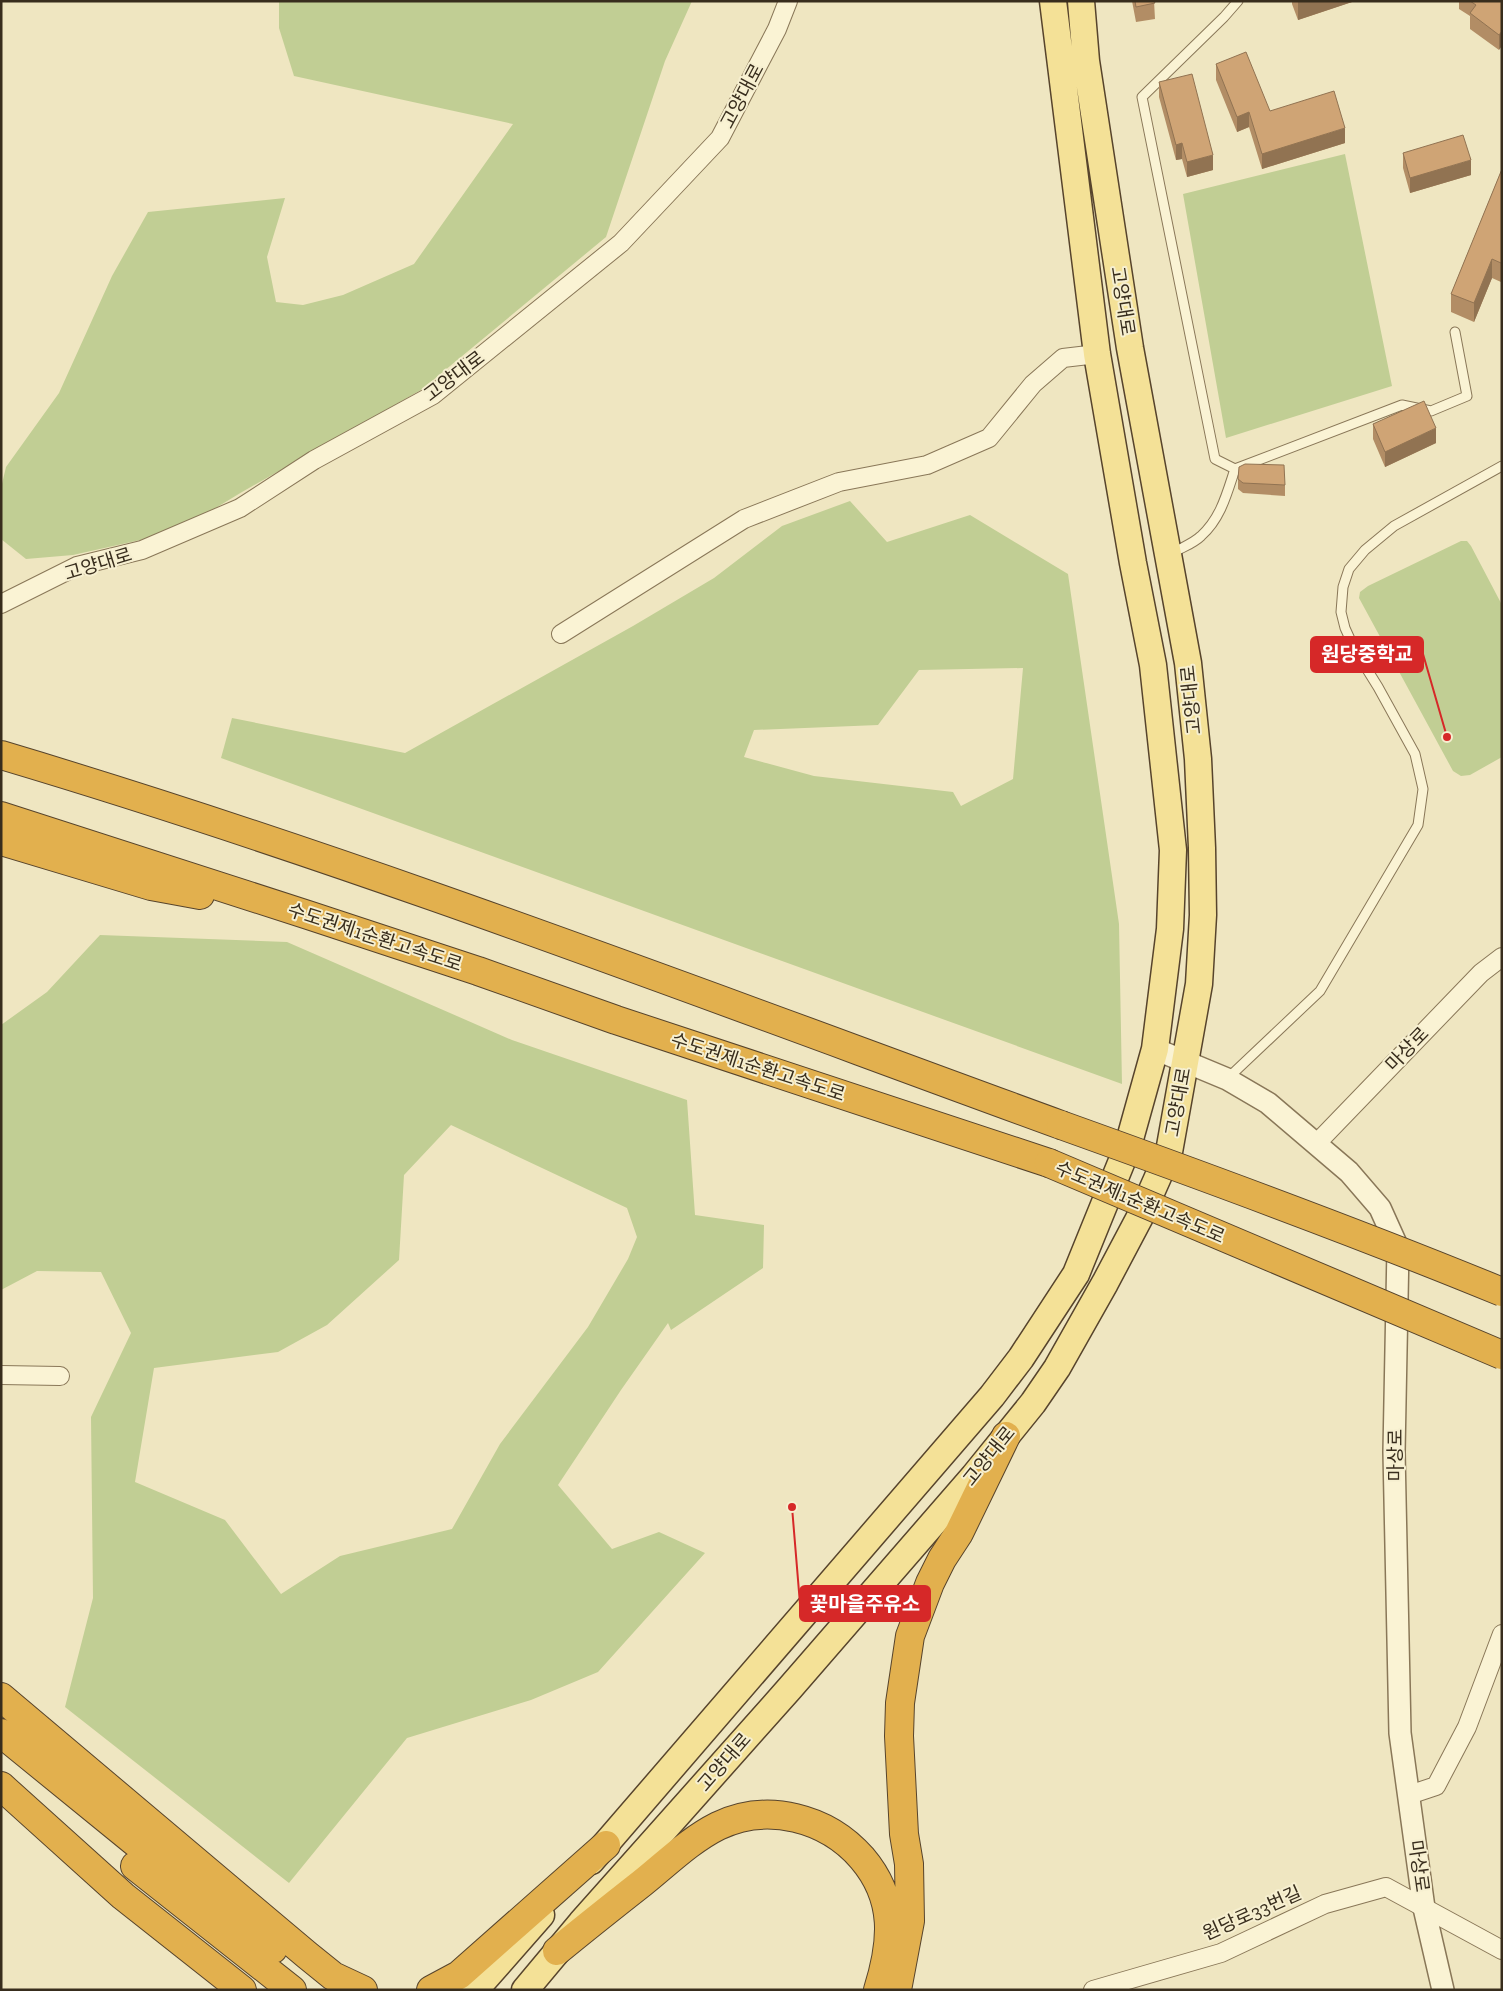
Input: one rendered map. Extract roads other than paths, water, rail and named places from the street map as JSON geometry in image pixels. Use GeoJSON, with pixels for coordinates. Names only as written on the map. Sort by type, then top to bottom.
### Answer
{"type":"FeatureCollection","features":[{"type":"Feature","properties":{"kind":"highway"},"geometry":{"type":"LineString","coordinates":[[1,755],[292,848],[468,908],[1242,1190],[1502,1292]]}},
{"type":"Feature","properties":{"kind":"highway","name":"수도권제1순환고속도로"},"geometry":{"type":"LineString","coordinates":[[1,816],[478,971],[616,1020],[1048,1163],[1502,1355]]}},
{"type":"Feature","properties":{"kind":"highway"},"geometry":{"type":"LineString","coordinates":[[1,841],[152,886],[308,915]]}},
{"type":"Feature","properties":{"kind":"highway"},"geometry":{"type":"LineString","coordinates":[[897,1990],[910,1921],[909,1864],[904,1834],[899,1736],[900,1703],[910,1636],[930,1583],[942,1559],[959,1533],[1006,1436]]}},
{"type":"Feature","properties":{"kind":"highway"},"geometry":{"type":"LineString","coordinates":[[1,1697],[307,1955],[333,1976],[363,1990]]}},
{"type":"Feature","properties":{"kind":"highway"},"geometry":{"type":"LineString","coordinates":[[1,1733],[157,1860],[325,1990]]}},
{"type":"Feature","properties":{"kind":"highway"},"geometry":{"type":"LineString","coordinates":[[1,1755],[144,1874],[292,1990]]}},
{"type":"Feature","properties":{"kind":"highway"},"geometry":{"type":"LineString","coordinates":[[1,1786],[123,1896],[242,1990]]}},
{"type":"Feature","properties":{"kind":"highway"},"geometry":{"type":"LineString","coordinates":[[557,1951],[675,1855],[719,1826],[748,1817],[770,1815],[796,1817],[817,1823],[850,1844],[879,1881],[886,1904],[890,1933],[886,1966],[878,1990]]}},
{"type":"Feature","properties":{"kind":"highway"},"geometry":{"type":"LineString","coordinates":[[431,1990],[459,1976],[606,1845]]}},
{"type":"Feature","properties":{"kind":"main road","name":"고양대로"},"geometry":{"type":"LineString","coordinates":[[475,1990],[606,1845],[985,1403],[1021,1358],[1076,1274],[1128,1146],[1155,1049],[1170,929],[1173,850],[1153,665],[1133,563],[1098,354],[1053,1]]}},
{"type":"Feature","properties":{"kind":"main road","name":"고양대로"},"geometry":{"type":"LineString","coordinates":[[524,1990],[974,1476],[1033,1403],[1057,1368],[1105,1283],[1142,1213],[1169,1152],[1199,984],[1203,915],[1198,759],[1188,663],[1128,339],[1086,61],[1081,1]]}},
{"type":"Feature","properties":{"kind":"street","name":"고양대로"},"geometry":{"type":"LineString","coordinates":[[1,604],[78,566],[142,550],[240,508],[314,460],[434,395],[621,244],[720,138],[777,29],[788,1]]}},
{"type":"Feature","properties":{"kind":"street","name":"고양대로"},"geometry":{"type":"LineString","coordinates":[[561,634],[744,519],[839,482],[927,465],[989,438],[1033,384],[1063,358],[1098,354]]}},
{"type":"Feature","properties":{"kind":"street","name":"마상로"},"geometry":{"type":"LineString","coordinates":[[1316,1144],[1481,973],[1502,957]]}},
{"type":"Feature","properties":{"kind":"street","name":"마상로"},"geometry":{"type":"LineString","coordinates":[[1155,1049],[1227,1079],[1268,1103],[1349,1172],[1380,1208],[1398,1248],[1394,1452],[1400,1733],[1424,1908],[1443,1990]]}},
{"type":"Feature","properties":{"kind":"street"},"geometry":{"type":"LineString","coordinates":[[1,1375],[60,1376]]}},
{"type":"Feature","properties":{"kind":"street"},"geometry":{"type":"LineString","coordinates":[[1409,1795],[1436,1786],[1467,1726],[1502,1634]]}},
{"type":"Feature","properties":{"kind":"street","name":"원당로33번길"},"geometry":{"type":"LineString","coordinates":[[1093,1990],[1221,1954],[1325,1904],[1386,1887],[1424,1908]]}},
{"type":"Feature","properties":{"kind":"street","name":"마상로"},"geometry":{"type":"LineString","coordinates":[[1424,1908],[1502,1950]]}},
{"type":"Feature","properties":{"kind":"lane"},"geometry":{"type":"LineString","coordinates":[[1238,1],[1142,97],[1215,459],[1235,469],[1402,405],[1431,412],[1467,396],[1455,332]]}},
{"type":"Feature","properties":{"kind":"lane"},"geometry":{"type":"LineString","coordinates":[[1227,1079],[1320,991],[1418,825],[1423,789],[1415,754],[1355,650],[1345,628],[1342,612],[1343,587],[1349,569],[1365,550],[1394,526],[1502,466]]}},
{"type":"Feature","properties":{"kind":"lane"},"geometry":{"type":"LineString","coordinates":[[1169,562],[1171,554],[1201,536],[1214,520],[1224,504],[1235,469]]}},
{"type":"Feature","properties":{"kind":"place","name":"원당중학교"},"geometry":{"type":"Point","coordinates":[1447,737]}},
{"type":"Feature","properties":{"kind":"place","name":"꽃마을주유소"},"geometry":{"type":"Point","coordinates":[792,1507]}}]}
